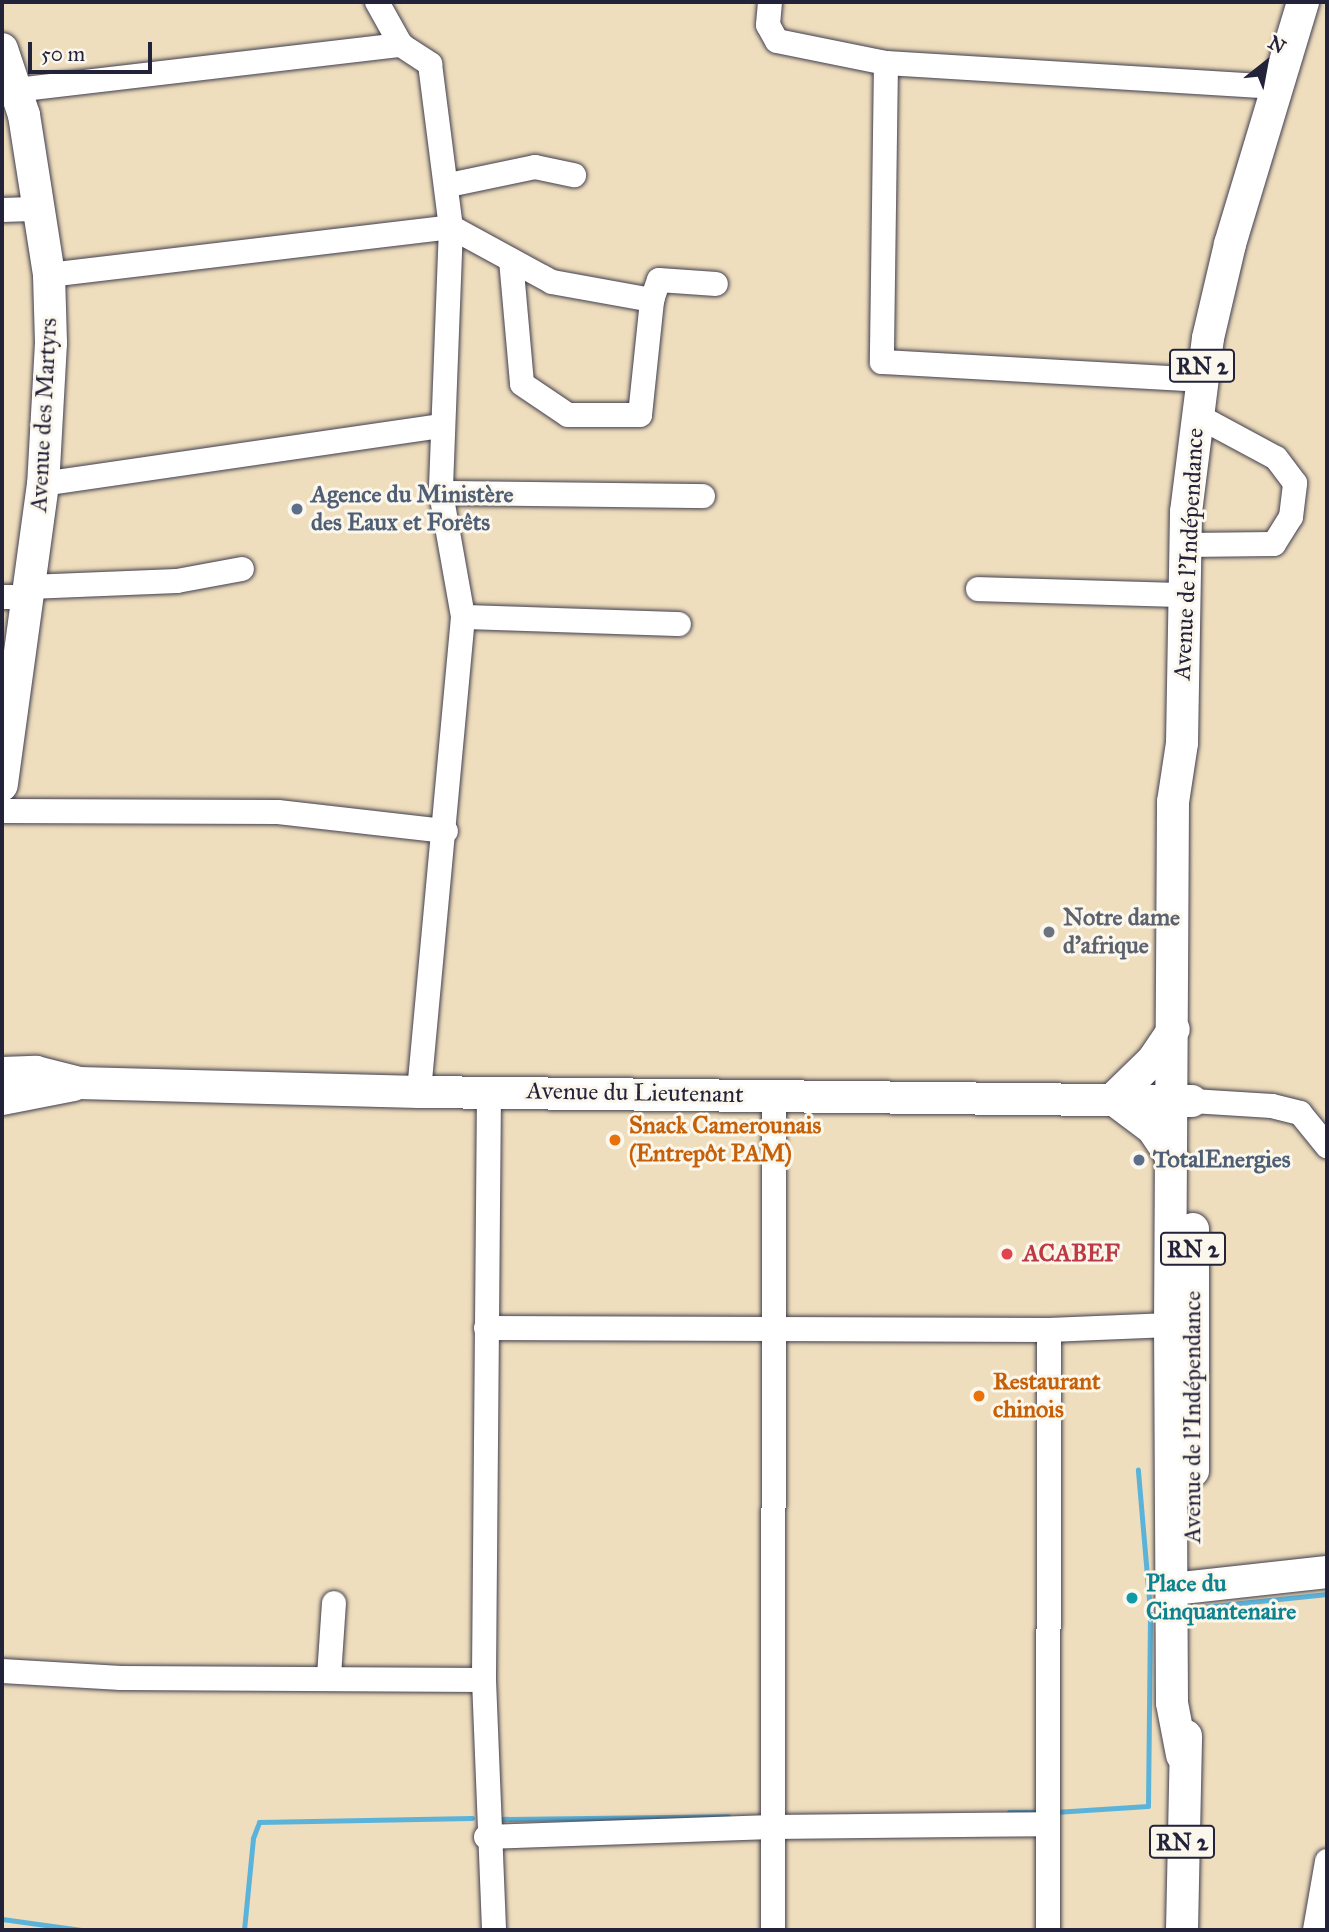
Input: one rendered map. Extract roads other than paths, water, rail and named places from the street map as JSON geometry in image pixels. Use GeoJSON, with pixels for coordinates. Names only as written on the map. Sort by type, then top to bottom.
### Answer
{"type":"FeatureCollection","features":[{"type":"Feature","properties":{"kind":"main road","name":"Avenue de l'Indépendance"},"geometry":{"type":"LineString","coordinates":[[1182,1930],[1182,1755],[1191,1705],[1182,1588],[1170,1325],[1173,1159],[1182,1100],[1174,1029],[1172,802],[1182,743],[1185,545],[1200,380],[1230,244],[1303,2]]}},
{"type":"Feature","properties":{"kind":"main road","name":"Avenue des Martyrs"},"geometry":{"type":"LineString","coordinates":[[2,49],[40,209],[49,275],[51,343],[43,484],[19,594],[2,785]]}},
{"type":"Feature","properties":{"kind":"main road","name":"Avenue de l'Indépendance"},"geometry":{"type":"LineString","coordinates":[[1182,743],[1195,803],[1182,1100],[1182,1588]]}},
{"type":"Feature","properties":{"kind":"main road"},"geometry":{"type":"LineString","coordinates":[[1173,1159],[1153,1129],[1113,1099],[1153,1060],[1174,1029]]}},
{"type":"Feature","properties":{"kind":"main road","name":"Avenue du Lieutenant"},"geometry":{"type":"LineString","coordinates":[[2,1073],[36,1072],[79,1083],[419,1092],[1182,1100]]}},
{"type":"Feature","properties":{"kind":"main road","name":"Avenue du Lieutenant"},"geometry":{"type":"LineString","coordinates":[[2,1099],[79,1083]]}},
{"type":"Feature","properties":{"kind":"main road"},"geometry":{"type":"LineString","coordinates":[[1182,1588],[1327,1572]]}},
{"type":"Feature","properties":{"kind":"street"},"geometry":{"type":"LineString","coordinates":[[377,2],[401,46],[430,64],[449,185],[451,227],[441,494],[463,617],[446,831],[419,1092]]}},
{"type":"Feature","properties":{"kind":"street"},"geometry":{"type":"LineString","coordinates":[[770,2],[768,25],[778,41],[886,63],[1277,87]]}},
{"type":"Feature","properties":{"kind":"street"},"geometry":{"type":"LineString","coordinates":[[14,106],[401,46]]}},
{"type":"Feature","properties":{"kind":"street"},"geometry":{"type":"LineString","coordinates":[[886,63],[882,362],[1200,380]]}},
{"type":"Feature","properties":{"kind":"street"},"geometry":{"type":"LineString","coordinates":[[449,185],[535,167],[574,175]]}},
{"type":"Feature","properties":{"kind":"street"},"geometry":{"type":"LineString","coordinates":[[2,209],[40,209]]}},
{"type":"Feature","properties":{"kind":"street"},"geometry":{"type":"LineString","coordinates":[[49,275],[451,227],[552,282],[652,300]]}},
{"type":"Feature","properties":{"kind":"street"},"geometry":{"type":"LineString","coordinates":[[511,260],[522,384],[568,415],[640,415],[652,300],[659,280],[716,284]]}},
{"type":"Feature","properties":{"kind":"street"},"geometry":{"type":"LineString","coordinates":[[1185,545],[1274,544],[1291,517],[1295,483],[1276,458],[1196,415]]}},
{"type":"Feature","properties":{"kind":"street"},"geometry":{"type":"LineString","coordinates":[[43,484],[442,426]]}},
{"type":"Feature","properties":{"kind":"street"},"geometry":{"type":"LineString","coordinates":[[441,494],[703,496]]}},
{"type":"Feature","properties":{"kind":"street"},"geometry":{"type":"LineString","coordinates":[[19,594],[177,581],[242,569]]}},
{"type":"Feature","properties":{"kind":"street"},"geometry":{"type":"LineString","coordinates":[[978,589],[1184,595]]}},
{"type":"Feature","properties":{"kind":"street"},"geometry":{"type":"LineString","coordinates":[[463,617],[679,624]]}},
{"type":"Feature","properties":{"kind":"street"},"geometry":{"type":"LineString","coordinates":[[2,811],[278,812],[446,831]]}},
{"type":"Feature","properties":{"kind":"street"},"geometry":{"type":"LineString","coordinates":[[489,1091],[484,1680],[486,1837],[494,1930]]}},
{"type":"Feature","properties":{"kind":"street"},"geometry":{"type":"LineString","coordinates":[[774,1096],[771,1329],[774,1930]]}},
{"type":"Feature","properties":{"kind":"street"},"geometry":{"type":"LineString","coordinates":[[1182,1100],[1272,1106],[1300,1113],[1327,1146]]}},
{"type":"Feature","properties":{"kind":"street"},"geometry":{"type":"LineString","coordinates":[[486,1328],[1049,1330],[1170,1325]]}},
{"type":"Feature","properties":{"kind":"street"},"geometry":{"type":"LineString","coordinates":[[1048,1930],[1046,1824],[1049,1330]]}},
{"type":"Feature","properties":{"kind":"street"},"geometry":{"type":"LineString","coordinates":[[329,1676],[334,1603]]}},
{"type":"Feature","properties":{"kind":"street"},"geometry":{"type":"LineString","coordinates":[[2,1671],[121,1678],[329,1676],[484,1680]]}},
{"type":"Feature","properties":{"kind":"street"},"geometry":{"type":"LineString","coordinates":[[486,1837],[772,1827],[1046,1824]]}},
{"type":"Feature","properties":{"kind":"street"},"geometry":{"type":"LineString","coordinates":[[1315,1930],[1327,1861]]}},
{"type":"Feature","properties":{"kind":"waterway"},"geometry":{"type":"LineString","coordinates":[[1055,1812],[1148,1806],[1150,1611],[1138,1470]]}},
{"type":"Feature","properties":{"kind":"waterway"},"geometry":{"type":"LineString","coordinates":[[1203,1607],[1327,1594]]}},
{"type":"Feature","properties":{"kind":"waterway"},"geometry":{"type":"LineString","coordinates":[[1009,1812],[1041,1812]]}},
{"type":"Feature","properties":{"kind":"waterway"},"geometry":{"type":"LineString","coordinates":[[498,1819],[728,1816]]}},
{"type":"Feature","properties":{"kind":"waterway"},"geometry":{"type":"LineString","coordinates":[[244,1930],[253,1838],[259,1822],[472,1818]]}},
{"type":"Feature","properties":{"kind":"waterway"},"geometry":{"type":"LineString","coordinates":[[2,1919],[81,1930]]}},
{"type":"Feature","properties":{"kind":"place","name":"Agence du Ministère des Eaux et Forêts"},"geometry":{"type":"Point","coordinates":[297,509]}},
{"type":"Feature","properties":{"kind":"place","name":"Notre dame d'afrique"},"geometry":{"type":"Point","coordinates":[1049,932]}},
{"type":"Feature","properties":{"kind":"place","name":"Snack Camerounais (Entrepôt PAM)"},"geometry":{"type":"Point","coordinates":[615,1140]}},
{"type":"Feature","properties":{"kind":"place","name":"TotalEnergies"},"geometry":{"type":"Point","coordinates":[1139,1160]}},
{"type":"Feature","properties":{"kind":"place","name":"ACABEF"},"geometry":{"type":"Point","coordinates":[1007,1254]}},
{"type":"Feature","properties":{"kind":"place","name":"Restaurant chinois"},"geometry":{"type":"Point","coordinates":[979,1396]}},
{"type":"Feature","properties":{"kind":"place","name":"Place du Cinquantenaire"},"geometry":{"type":"Point","coordinates":[1132,1598]}}]}
